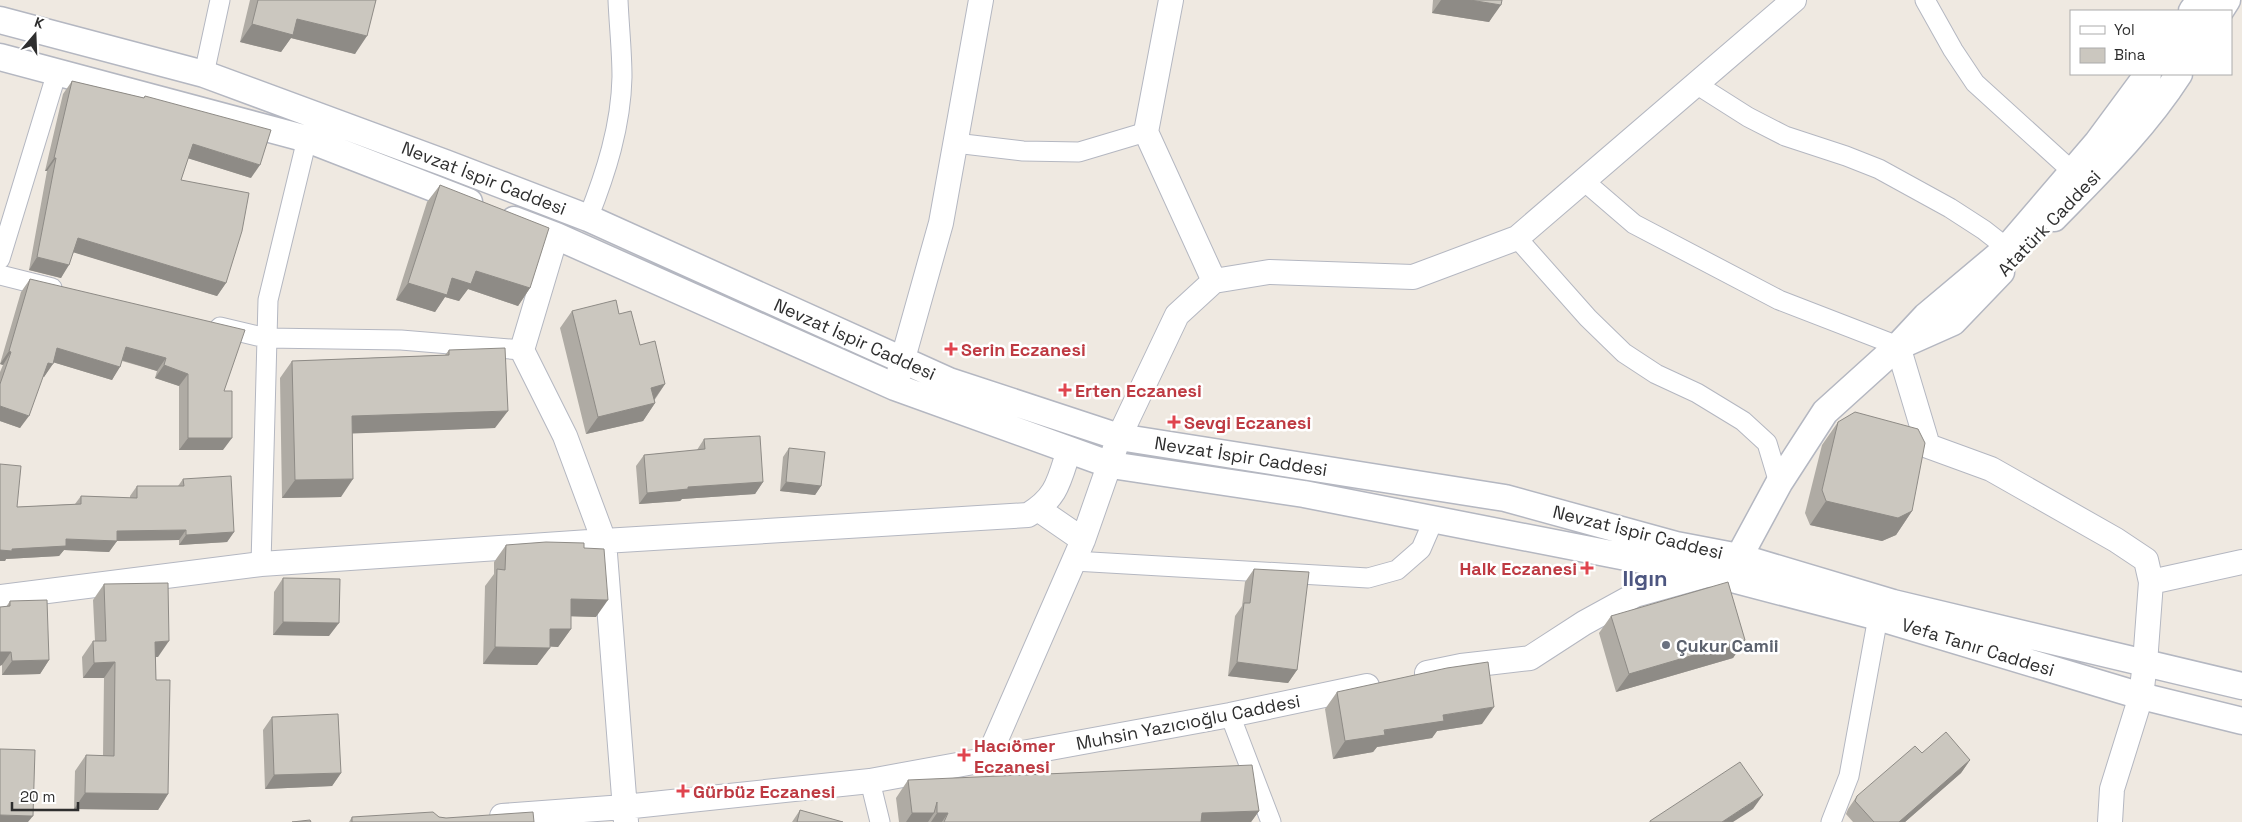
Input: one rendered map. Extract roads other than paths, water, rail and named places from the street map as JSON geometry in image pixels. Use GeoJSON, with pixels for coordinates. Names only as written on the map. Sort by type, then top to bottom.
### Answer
{"type":"FeatureCollection","features":[{"type":"Feature","properties":{"kind":"main road","name":"Nevzat İspir Caddesi"},"geometry":{"type":"LineString","coordinates":[[0,20],[204,74],[436,159],[588,218],[949,381],[1119,437],[1505,498],[1676,545],[1739,557]]}},
{"type":"Feature","properties":{"kind":"main road","name":"Nevzat İspir Caddesi"},"geometry":{"type":"LineString","coordinates":[[0,57],[307,139],[556,236],[895,387],[1111,465],[1304,494],[1713,574]]}},
{"type":"Feature","properties":{"kind":"main road","name":"Atatürk Caddesi"},"geometry":{"type":"LineString","coordinates":[[1739,557],[1779,483],[1825,412],[1898,346],[1926,316],[2007,248],[2097,143],[2147,75]]}},
{"type":"Feature","properties":{"kind":"main road","name":"Atatürk Caddesi"},"geometry":{"type":"LineString","coordinates":[[1898,346],[1952,322],[2113,158],[2164,97],[2178,75]]}},
{"type":"Feature","properties":{"kind":"main road","name":"Vefa Tanır Caddesi"},"geometry":{"type":"LineString","coordinates":[[1739,557],[1893,603],[2242,686]]}},
{"type":"Feature","properties":{"kind":"main road","name":"Vefa Tanır Caddesi"},"geometry":{"type":"LineString","coordinates":[[1713,574],[1878,617],[2141,696],[2242,721]]}},
{"type":"Feature","properties":{"kind":"street"},"geometry":{"type":"LineString","coordinates":[[204,74],[220,0]]}},
{"type":"Feature","properties":{"kind":"street"},"geometry":{"type":"LineString","coordinates":[[588,218],[602,183],[616,128],[622,78],[618,0]]}},
{"type":"Feature","properties":{"kind":"street"},"geometry":{"type":"LineString","coordinates":[[895,387],[941,223],[981,0]]}},
{"type":"Feature","properties":{"kind":"street"},"geometry":{"type":"LineString","coordinates":[[1171,0],[1146,132],[1214,281]]}},
{"type":"Feature","properties":{"kind":"street"},"geometry":{"type":"LineString","coordinates":[[987,760],[1083,540],[1111,465],[1119,437],[1177,315],[1214,281],[1270,272],[1413,277],[1517,238],[1794,0]]}},
{"type":"Feature","properties":{"kind":"street"},"geometry":{"type":"LineString","coordinates":[[1925,0],[1953,50],[1975,83],[2073,172]]}},
{"type":"Feature","properties":{"kind":"street"},"geometry":{"type":"LineString","coordinates":[[0,259],[57,72]]}},
{"type":"Feature","properties":{"kind":"street"},"geometry":{"type":"LineString","coordinates":[[1696,84],[1748,117],[1785,136],[1879,169],[1950,208],[1984,230],[2007,248]]}},
{"type":"Feature","properties":{"kind":"street"},"geometry":{"type":"LineString","coordinates":[[956,143],[1023,151],[1079,152],[1146,132]]}},
{"type":"Feature","properties":{"kind":"street"},"geometry":{"type":"LineString","coordinates":[[260,564],[268,300],[307,139]]}},
{"type":"Feature","properties":{"kind":"street"},"geometry":{"type":"LineString","coordinates":[[1584,181],[1634,224],[1779,300],[1898,346],[1928,446],[1991,469],[2116,540],[2146,560],[2152,582],[2141,696],[2112,789],[2110,822]]}},
{"type":"Feature","properties":{"kind":"street"},"geometry":{"type":"LineString","coordinates":[[556,236],[522,350],[565,436],[604,540],[625,814]]}},
{"type":"Feature","properties":{"kind":"street"},"geometry":{"type":"LineString","coordinates":[[1517,238],[1588,318],[1624,353],[1656,374],[1697,393],[1742,421],[1767,443],[1779,483]]}},
{"type":"Feature","properties":{"kind":"street"},"geometry":{"type":"LineString","coordinates":[[0,275],[66,291]]}},
{"type":"Feature","properties":{"kind":"street"},"geometry":{"type":"LineString","coordinates":[[200,322],[266,338],[401,340],[522,350]]}},
{"type":"Feature","properties":{"kind":"street"},"geometry":{"type":"LineString","coordinates":[[0,597],[260,564],[604,540],[1028,516],[1048,502],[1057,486],[1068,450]]}},
{"type":"Feature","properties":{"kind":"street"},"geometry":{"type":"LineString","coordinates":[[1038,509],[1083,540]]}},
{"type":"Feature","properties":{"kind":"street"},"geometry":{"type":"LineString","coordinates":[[1074,561],[1368,578],[1397,570],[1421,549],[1434,519]]}},
{"type":"Feature","properties":{"kind":"street","name":"Muhsin Yazıcıoğlu Caddesi"},"geometry":{"type":"LineString","coordinates":[[480,818],[625,814],[870,781],[1230,715],[1461,666],[1530,658],[1584,623],[1635,595],[1713,574],[1739,557]]}},
{"type":"Feature","properties":{"kind":"street"},"geometry":{"type":"LineString","coordinates":[[2152,582],[2242,562]]}},
{"type":"Feature","properties":{"kind":"street"},"geometry":{"type":"LineString","coordinates":[[1830,822],[1848,776],[1878,617]]}},
{"type":"Feature","properties":{"kind":"street"},"geometry":{"type":"LineString","coordinates":[[1230,715],[1271,822]]}},
{"type":"Feature","properties":{"kind":"street"},"geometry":{"type":"LineString","coordinates":[[870,781],[880,822]]}},
{"type":"Feature","properties":{"kind":"place","name":"Serin Eczanesi"},"geometry":{"type":"Point","coordinates":[951,349]}},
{"type":"Feature","properties":{"kind":"place","name":"Erten Eczanesi"},"geometry":{"type":"Point","coordinates":[1065,390]}},
{"type":"Feature","properties":{"kind":"place","name":"Sevgi Eczanesi"},"geometry":{"type":"Point","coordinates":[1174,422]}},
{"type":"Feature","properties":{"kind":"place","name":"Halk Eczanesi"},"geometry":{"type":"Point","coordinates":[1587,568]}},
{"type":"Feature","properties":{"kind":"place","name":"Çukur Camii"},"geometry":{"type":"Point","coordinates":[1666,645]}},
{"type":"Feature","properties":{"kind":"place","name":"Hacıömer Eczanesi"},"geometry":{"type":"Point","coordinates":[964,755]}},
{"type":"Feature","properties":{"kind":"place","name":"Gürbüz Eczanesi"},"geometry":{"type":"Point","coordinates":[683,791]}},
{"type":"Feature","properties":{"kind":"district","name":"Ilgın"},"geometry":{"type":"Point","coordinates":[1645,578]}}]}
